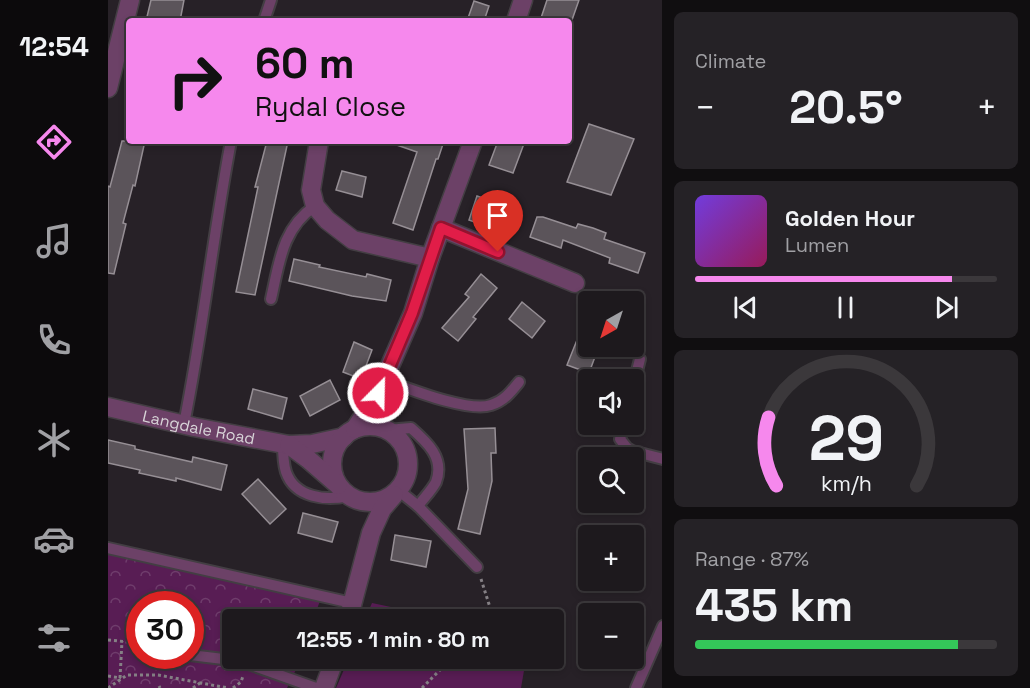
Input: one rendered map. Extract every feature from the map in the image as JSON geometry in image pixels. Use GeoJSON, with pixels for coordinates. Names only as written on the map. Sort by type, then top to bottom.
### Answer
{"type":"FeatureCollection","features":[{"type":"Feature","properties":{"kind":"street"},"geometry":{"type":"LineString","coordinates":[[108,88],[130,0]]}},
{"type":"Feature","properties":{"kind":"street"},"geometry":{"type":"LineString","coordinates":[[517,18],[523,0]]}},
{"type":"Feature","properties":{"kind":"street"},"geometry":{"type":"LineString","coordinates":[[319,144],[311,190],[315,206],[327,220],[352,240],[430,258]]}},
{"type":"Feature","properties":{"kind":"street"},"geometry":{"type":"LineString","coordinates":[[371,533],[370,515],[333,473],[332,458],[337,445],[350,433],[381,386],[412,313],[471,144]]}},
{"type":"Feature","properties":{"kind":"street"},"geometry":{"type":"LineString","coordinates":[[441,228],[575,283]]}},
{"type":"Feature","properties":{"kind":"street"},"geometry":{"type":"LineString","coordinates":[[381,386],[383,429]]}},
{"type":"Feature","properties":{"kind":"street","name":"Langdale Road"},"geometry":{"type":"LineString","coordinates":[[108,407],[286,444],[312,444],[350,433]]}},
{"type":"Feature","properties":{"kind":"street"},"geometry":{"type":"LineString","coordinates":[[350,433],[365,426],[383,429],[398,438],[406,451],[409,464],[403,485],[382,509],[371,533],[351,609]]}},
{"type":"Feature","properties":{"kind":"street","name":"Langdale Road"},"geometry":{"type":"LineString","coordinates":[[286,444],[308,459],[350,495]]}},
{"type":"Feature","properties":{"kind":"street"},"geometry":{"type":"LineString","coordinates":[[350,495],[384,500],[397,492]]}},
{"type":"Feature","properties":{"kind":"street"},"geometry":{"type":"LineString","coordinates":[[324,688],[331,669]]}},
{"type":"Feature","properties":{"kind":"lane"},"geometry":{"type":"LineString","coordinates":[[265,18],[271,0]]}},
{"type":"Feature","properties":{"kind":"lane"},"geometry":{"type":"LineString","coordinates":[[184,424],[196,365],[230,144]]}},
{"type":"Feature","properties":{"kind":"lane"},"geometry":{"type":"LineString","coordinates":[[271,299],[286,238],[307,212],[315,206]]}},
{"type":"Feature","properties":{"kind":"lane"},"geometry":{"type":"LineString","coordinates":[[638,369],[640,359]]}},
{"type":"Feature","properties":{"kind":"lane"},"geometry":{"type":"LineString","coordinates":[[381,386],[469,406],[489,406],[505,398],[519,382]]}},
{"type":"Feature","properties":{"kind":"lane"},"geometry":{"type":"LineString","coordinates":[[383,429],[411,428],[430,445],[438,462],[436,482],[418,506]]}},
{"type":"Feature","properties":{"kind":"lane"},"geometry":{"type":"LineString","coordinates":[[621,435],[620,439],[627,448],[662,459]]}},
{"type":"Feature","properties":{"kind":"lane"},"geometry":{"type":"LineString","coordinates":[[286,444],[286,474],[299,490],[321,499],[350,495]]}},
{"type":"Feature","properties":{"kind":"lane"},"geometry":{"type":"LineString","coordinates":[[397,492],[418,506],[477,567]]}},
{"type":"Feature","properties":{"kind":"lane"},"geometry":{"type":"LineString","coordinates":[[108,548],[342,609]]}},
{"type":"Feature","properties":{"kind":"lane"},"geometry":{"type":"LineString","coordinates":[[636,688],[662,628]]}},
{"type":"Feature","properties":{"kind":"lane"},"geometry":{"type":"LineString","coordinates":[[204,657],[240,661],[316,688]]}},
{"type":"Feature","properties":{"kind":"path"},"geometry":{"type":"LineString","coordinates":[[477,567],[490,609]]}},
{"type":"Feature","properties":{"kind":"path"},"geometry":{"type":"LineString","coordinates":[[108,640],[126,641]]}},
{"type":"Feature","properties":{"kind":"path"},"geometry":{"type":"LineString","coordinates":[[121,678],[122,641]]}},
{"type":"Feature","properties":{"kind":"path"},"geometry":{"type":"LineString","coordinates":[[422,688],[441,669]]}},
{"type":"Feature","properties":{"kind":"path"},"geometry":{"type":"LineString","coordinates":[[108,688],[127,675],[158,675],[228,688]]}},
{"type":"Feature","properties":{"kind":"path"},"geometry":{"type":"LineString","coordinates":[[108,676],[121,678]]}},
{"type":"Feature","properties":{"kind":"path"},"geometry":{"type":"LineString","coordinates":[[193,688],[202,682]]}},
{"type":"Feature","properties":{"kind":"green space"},"geometry":{"type":"Polygon","coordinates":[[[108,550],[320,601],[317,609],[222,609],[222,669],[296,669],[287,688],[108,688],[108,550]]]}},
{"type":"Feature","properties":{"kind":"green space"},"geometry":{"type":"Polygon","coordinates":[[[372,603],[400,609],[369,609],[372,603]]]}},
{"type":"Feature","properties":{"kind":"green space"},"geometry":{"type":"Polygon","coordinates":[[[344,669],[524,669],[521,688],[336,688],[344,669]]]}},
{"type":"Feature","properties":{"kind":"building"},"geometry":{"type":"Polygon","coordinates":[[[151,0],[184,0],[181,18],[147,18],[151,0]]]}},
{"type":"Feature","properties":{"kind":"building"},"geometry":{"type":"Polygon","coordinates":[[[547,0],[579,0],[572,20],[572,18],[541,18],[547,0]]]}},
{"type":"Feature","properties":{"kind":"building"},"geometry":{"type":"Polygon","coordinates":[[[474,1],[489,6],[485,18],[468,18],[474,1]]]}},
{"type":"Feature","properties":{"kind":"building"},"geometry":{"type":"Polygon","coordinates":[[[589,124],[634,139],[611,195],[567,182],[589,124]]]}},
{"type":"Feature","properties":{"kind":"building"},"geometry":{"type":"Polygon","coordinates":[[[122,141],[126,141],[126,144],[144,144],[135,186],[133,185],[123,223],[126,224],[114,274],[108,273],[108,186],[110,187],[122,141]]]}},
{"type":"Feature","properties":{"kind":"building"},"geometry":{"type":"Polygon","coordinates":[[[266,144],[287,144],[255,295],[236,292],[258,187],[255,187],[266,144]]]}},
{"type":"Feature","properties":{"kind":"building"},"geometry":{"type":"Polygon","coordinates":[[[394,144],[443,144],[413,230],[393,223],[417,152],[394,144]]]}},
{"type":"Feature","properties":{"kind":"building"},"geometry":{"type":"Polygon","coordinates":[[[497,144],[524,144],[513,173],[489,165],[497,144]]]}},
{"type":"Feature","properties":{"kind":"building"},"geometry":{"type":"Polygon","coordinates":[[[342,171],[366,177],[362,197],[336,190],[342,171]]]}},
{"type":"Feature","properties":{"kind":"building"},"geometry":{"type":"Polygon","coordinates":[[[477,196],[512,208],[503,232],[469,220],[477,196]]]}},
{"type":"Feature","properties":{"kind":"building"},"geometry":{"type":"Polygon","coordinates":[[[537,217],[576,228],[578,224],[593,228],[606,233],[604,239],[645,253],[638,273],[609,263],[610,258],[563,240],[561,248],[530,237],[537,217]]]}},
{"type":"Feature","properties":{"kind":"building"},"geometry":{"type":"Polygon","coordinates":[[[294,259],[320,265],[319,267],[391,280],[386,301],[352,296],[289,281],[294,259]]]}},
{"type":"Feature","properties":{"kind":"building"},"geometry":{"type":"Polygon","coordinates":[[[481,274],[497,288],[473,317],[476,319],[458,341],[442,328],[469,297],[465,294],[481,274]]]}},
{"type":"Feature","properties":{"kind":"building"},"geometry":{"type":"Polygon","coordinates":[[[522,302],[545,321],[532,338],[509,319],[522,302]]]}},
{"type":"Feature","properties":{"kind":"building"},"geometry":{"type":"Polygon","coordinates":[[[578,338],[578,357],[595,357],[590,369],[578,369],[567,365],[578,338]]]}},
{"type":"Feature","properties":{"kind":"building"},"geometry":{"type":"Polygon","coordinates":[[[354,342],[372,350],[361,379],[343,372],[354,342]]]}},
{"type":"Feature","properties":{"kind":"building"},"geometry":{"type":"Polygon","coordinates":[[[330,380],[340,400],[310,416],[300,396],[330,380]]]}},
{"type":"Feature","properties":{"kind":"building"},"geometry":{"type":"Polygon","coordinates":[[[253,389],[287,398],[282,419],[248,409],[253,389]]]}},
{"type":"Feature","properties":{"kind":"building"},"geometry":{"type":"Polygon","coordinates":[[[495,428],[496,453],[491,453],[492,481],[480,534],[458,529],[468,489],[464,429],[495,428]]]}},
{"type":"Feature","properties":{"kind":"building"},"geometry":{"type":"Polygon","coordinates":[[[108,440],[135,446],[135,449],[192,462],[193,457],[227,465],[221,490],[176,478],[176,481],[139,473],[140,470],[108,463],[108,440]]]}},
{"type":"Feature","properties":{"kind":"building"},"geometry":{"type":"Polygon","coordinates":[[[258,479],[286,509],[270,524],[242,494],[258,479]]]}},
{"type":"Feature","properties":{"kind":"building"},"geometry":{"type":"Polygon","coordinates":[[[303,513],[338,522],[332,542],[298,533],[303,513]]]}},
{"type":"Feature","properties":{"kind":"building"},"geometry":{"type":"Polygon","coordinates":[[[395,535],[431,541],[426,567],[391,560],[395,535]]]}},
{"type":"Feature","properties":{"kind":"route"},"geometry":{"type":"LineString","coordinates":[[378,393],[412,313],[441,228],[498,252]]}}]}
